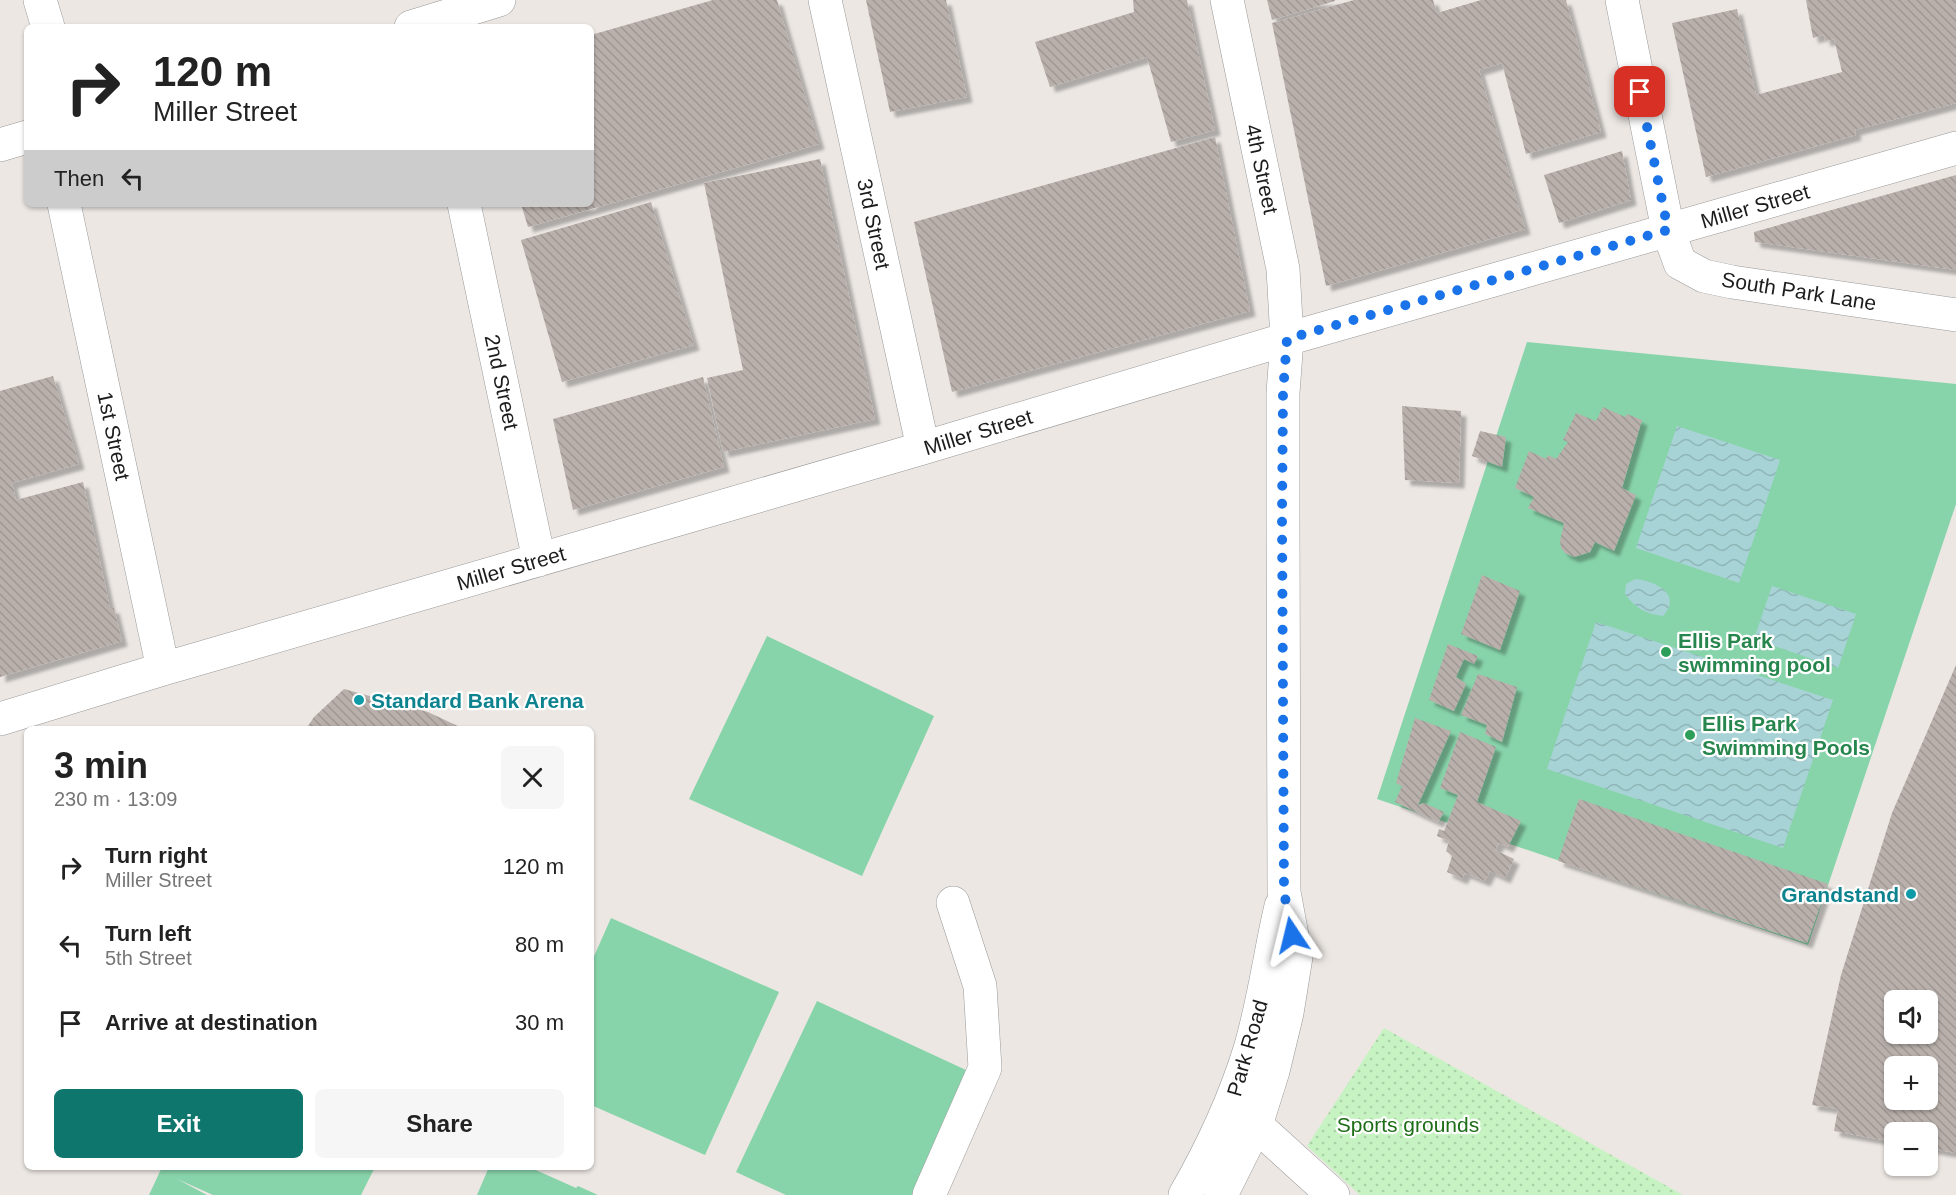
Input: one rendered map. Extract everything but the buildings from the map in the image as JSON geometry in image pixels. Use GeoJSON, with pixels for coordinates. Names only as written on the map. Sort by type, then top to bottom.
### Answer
{"type":"FeatureCollection","features":[{"type":"Feature","properties":{"kind":"street"},"geometry":{"type":"LineString","coordinates":[[40,0],[47,24]]}},
{"type":"Feature","properties":{"kind":"street","name":"3rd Street"},"geometry":{"type":"LineString","coordinates":[[825,0],[923,448]]}},
{"type":"Feature","properties":{"kind":"street","name":"4th Street"},"geometry":{"type":"LineString","coordinates":[[1227,0],[1283,269],[1287,339]]}},
{"type":"Feature","properties":{"kind":"street","name":"South Park Lane"},"geometry":{"type":"LineString","coordinates":[[1622,0],[1668,230],[1680,263],[1704,276],[1956,315]]}},
{"type":"Feature","properties":{"kind":"street"},"geometry":{"type":"LineString","coordinates":[[426,24],[490,1]]}},
{"type":"Feature","properties":{"kind":"street"},"geometry":{"type":"LineString","coordinates":[[0,145],[24,138]]}},
{"type":"Feature","properties":{"kind":"street","name":"Miller Street"},"geometry":{"type":"LineString","coordinates":[[0,719],[1287,339],[1956,148]]}},
{"type":"Feature","properties":{"kind":"street","name":"1st Street"},"geometry":{"type":"LineString","coordinates":[[65,207],[164,669]]}},
{"type":"Feature","properties":{"kind":"street","name":"2nd Street"},"geometry":{"type":"LineString","coordinates":[[465,207],[539,560]]}},
{"type":"Feature","properties":{"kind":"street","name":"Park Road"},"geometry":{"type":"LineString","coordinates":[[1221,1195],[1256,1125],[1279,1048],[1296,957],[1284,892],[1282,516],[1283,393],[1287,339]]}},
{"type":"Feature","properties":{"kind":"street","name":"Park Road"},"geometry":{"type":"LineString","coordinates":[[1185,1195],[1207,1157],[1230,1108],[1250,1049],[1284,892]]}},
{"type":"Feature","properties":{"kind":"street"},"geometry":{"type":"LineString","coordinates":[[929,1195],[985,1068],[980,986],[953,903]]}},
{"type":"Feature","properties":{"kind":"street"},"geometry":{"type":"LineString","coordinates":[[1256,1125],[1333,1195]]}},
{"type":"Feature","properties":{"kind":"green space","name":"Ellis Park swimming pool"},"geometry":{"type":"Polygon","coordinates":[[[1527,342],[1956,384],[1956,504],[1808,945],[1377,799],[1527,342]]]}},
{"type":"Feature","properties":{"kind":"green space"},"geometry":{"type":"Polygon","coordinates":[[[767,636],[934,716],[862,876],[689,799],[767,636]]]}},
{"type":"Feature","properties":{"kind":"green space"},"geometry":{"type":"Polygon","coordinates":[[[611,918],[779,992],[705,1155],[594,1106],[594,956],[611,918]]]}},
{"type":"Feature","properties":{"kind":"green space"},"geometry":{"type":"Polygon","coordinates":[[[817,1001],[979,1076],[922,1195],[786,1195],[736,1172],[817,1001]]]}},
{"type":"Feature","properties":{"kind":"green space","name":"Sports grounds"},"geometry":{"type":"Polygon","coordinates":[[[1384,1028],[1683,1195],[1360,1195],[1307,1146],[1384,1028]]]}},
{"type":"Feature","properties":{"kind":"green space"},"geometry":{"type":"Polygon","coordinates":[[[161,1170],[374,1170],[361,1195],[213,1195],[177,1179],[207,1195],[149,1195],[161,1170]]]}},
{"type":"Feature","properties":{"kind":"green space"},"geometry":{"type":"Polygon","coordinates":[[[488,1170],[536,1170],[598,1195],[477,1195],[488,1170]]]}},
{"type":"Feature","properties":{"kind":"water"},"geometry":{"type":"Polygon","coordinates":[[[1677,426],[1780,460],[1739,583],[1636,548],[1677,426]]]}},
{"type":"Feature","properties":{"kind":"water"},"geometry":{"type":"Polygon","coordinates":[[[1635,579],[1658,586],[1668,595],[1670,601],[1663,616],[1641,610],[1625,594],[1626,584],[1635,579]]]}},
{"type":"Feature","properties":{"kind":"water"},"geometry":{"type":"Polygon","coordinates":[[[1772,586],[1856,614],[1838,668],[1754,639],[1772,586]]]}},
{"type":"Feature","properties":{"kind":"water","name":"Ellis Park Swimming Pools"},"geometry":{"type":"Polygon","coordinates":[[[1596,622],[1833,700],[1783,848],[1547,769],[1596,622]]]}},
{"type":"Feature","properties":{"kind":"place","name":"Ellis Park swimming pool"},"geometry":{"type":"Point","coordinates":[1666,652]}},
{"type":"Feature","properties":{"kind":"place","name":"Standard Bank Arena"},"geometry":{"type":"Point","coordinates":[359,700]}},
{"type":"Feature","properties":{"kind":"place","name":"Ellis Park Swimming Pools"},"geometry":{"type":"Point","coordinates":[1690,735]}},
{"type":"Feature","properties":{"kind":"place","name":"Grandstand"},"geometry":{"type":"Point","coordinates":[1911,894]}},
{"type":"Feature","properties":{"kind":"route"},"geometry":{"type":"LineString","coordinates":[[1292,935],[1284,892],[1282,516],[1283,393],[1287,339],[1668,230],[1640,92]]}}]}
